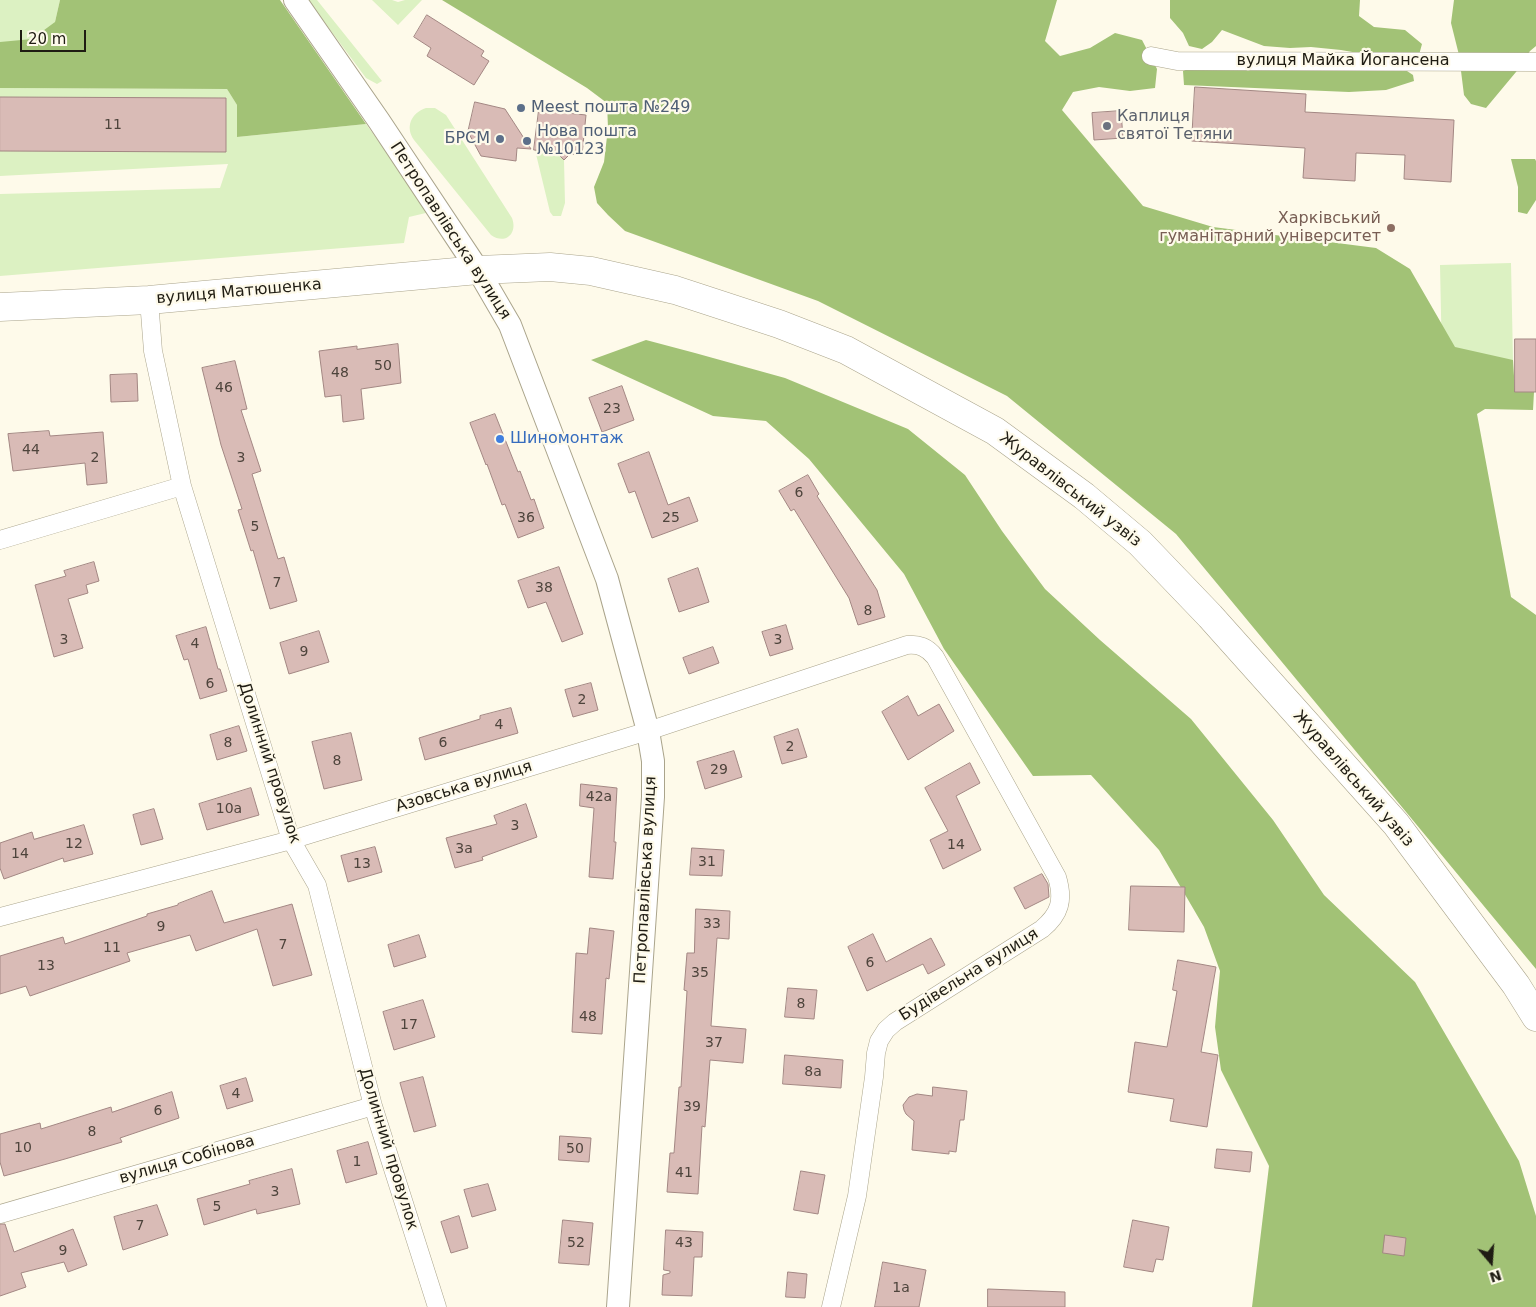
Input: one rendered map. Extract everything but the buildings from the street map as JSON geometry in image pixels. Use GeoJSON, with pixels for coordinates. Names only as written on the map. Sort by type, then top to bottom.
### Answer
{"type":"FeatureCollection","features":[{"type":"Feature","properties":{"kind":"main road","name":"Журавлівський узвіз"},"geometry":{"type":"LineString","coordinates":[[478,270],[550,267],[591,272],[675,290],[779,324],[846,350],[995,431],[1084,496],[1140,543],[1210,616],[1396,824],[1516,985],[1536,1017]]}},
{"type":"Feature","properties":{"kind":"main road","name":"вулиця Матюшенка"},"geometry":{"type":"LineString","coordinates":[[0,307],[149,300],[478,270]]}},
{"type":"Feature","properties":{"kind":"street","name":"Петропавлівська вулиця"},"geometry":{"type":"LineString","coordinates":[[295,0],[379,121],[478,270],[513,332],[607,578],[648,731],[653,761],[653,797],[618,1307]]}},
{"type":"Feature","properties":{"kind":"street","name":"вулиця Майка Йогансена"},"geometry":{"type":"LineString","coordinates":[[1151,56],[1177,61],[1536,62]]}},
{"type":"Feature","properties":{"kind":"street","name":"Долинний провулок"},"geometry":{"type":"LineString","coordinates":[[149,300],[153,351],[182,486],[291,840],[318,885],[373,1106],[437,1307]]}},
{"type":"Feature","properties":{"kind":"street"},"geometry":{"type":"LineString","coordinates":[[0,540],[182,486]]}},
{"type":"Feature","properties":{"kind":"street","name":"Азовська вулиця"},"geometry":{"type":"LineString","coordinates":[[0,917],[291,840],[648,731],[907,644],[923,646]]}},
{"type":"Feature","properties":{"kind":"street","name":"Будівельна вулиця"},"geometry":{"type":"LineString","coordinates":[[832,1307],[857,1196],[879,1041],[886,1030],[895,1022],[1042,929],[1054,917],[1060,900],[1060,888],[1057,877],[935,657],[923,646]]}},
{"type":"Feature","properties":{"kind":"street","name":"вулиця Собінова"},"geometry":{"type":"LineString","coordinates":[[0,1214],[373,1106]]}},
{"type":"Feature","properties":{"kind":"green space"},"geometry":{"type":"Polygon","coordinates":[[[0,0],[60,0],[55,22],[45,47],[0,51],[0,0]]]}},
{"type":"Feature","properties":{"kind":"green space"},"geometry":{"type":"Polygon","coordinates":[[[60,0],[280,0],[366,124],[237,137],[237,105],[227,89],[0,88],[0,42],[32,39],[55,22],[60,0]]]}},
{"type":"Feature","properties":{"kind":"green space"},"geometry":{"type":"Polygon","coordinates":[[[308,0],[317,0],[382,81],[377,84],[366,78],[308,0]]]}},
{"type":"Feature","properties":{"kind":"green space"},"geometry":{"type":"Polygon","coordinates":[[[372,0],[392,0],[398,2],[422,0],[398,25],[372,0]]]}},
{"type":"Feature","properties":{"kind":"green space"},"geometry":{"type":"Polygon","coordinates":[[[442,0],[1057,0],[1045,41],[1060,56],[1090,48],[1115,33],[1142,40],[1157,69],[1155,88],[1130,91],[1099,87],[1073,92],[1062,110],[1143,206],[1213,227],[1376,248],[1410,269],[1455,347],[1513,360],[1515,392],[1534,392],[1533,410],[1485,409],[1477,414],[1511,597],[1536,615],[1536,969],[1176,534],[1007,396],[818,301],[625,231],[597,203],[594,187],[604,162],[608,128],[607,103],[587,88],[442,0]]]}},
{"type":"Feature","properties":{"kind":"green space"},"geometry":{"type":"Polygon","coordinates":[[[1170,0],[1360,0],[1359,16],[1374,27],[1405,30],[1422,44],[1419,55],[1386,58],[1311,47],[1264,46],[1222,30],[1212,42],[1202,49],[1189,46],[1183,33],[1170,18],[1170,0]]]}},
{"type":"Feature","properties":{"kind":"green space"},"geometry":{"type":"Polygon","coordinates":[[[1454,0],[1536,0],[1536,46],[1530,51],[1516,72],[1486,108],[1471,104],[1464,95],[1459,55],[1451,23],[1454,0]]]}},
{"type":"Feature","properties":{"kind":"green space"},"geometry":{"type":"Polygon","coordinates":[[[1196,66],[1407,71],[1413,75],[1414,81],[1386,90],[1349,92],[1184,85],[1183,71],[1196,66]]]}},
{"type":"Feature","properties":{"kind":"green space"},"geometry":{"type":"Polygon","coordinates":[[[0,88],[227,89],[237,105],[237,137],[366,124],[430,212],[409,217],[404,243],[0,276],[0,194],[220,188],[228,164],[0,176],[0,88]]]}},
{"type":"Feature","properties":{"kind":"green space"},"geometry":{"type":"Polygon","coordinates":[[[426,108],[435,108],[446,115],[512,218],[513,229],[509,236],[501,239],[491,235],[414,140],[410,130],[411,121],[417,113],[426,108]]]}},
{"type":"Feature","properties":{"kind":"green space"},"geometry":{"type":"Polygon","coordinates":[[[535,150],[556,152],[564,160],[565,203],[561,216],[553,216],[550,212],[535,150]]]}},
{"type":"Feature","properties":{"kind":"green space"},"geometry":{"type":"Polygon","coordinates":[[[1511,159],[1535,159],[1536,161],[1536,200],[1527,214],[1518,212],[1518,187],[1511,159]]]}},
{"type":"Feature","properties":{"kind":"green space"},"geometry":{"type":"Polygon","coordinates":[[[1511,263],[1513,360],[1442,361],[1440,265],[1511,263]]]}},
{"type":"Feature","properties":{"kind":"green space"},"geometry":{"type":"Polygon","coordinates":[[[646,340],[785,378],[908,429],[965,475],[1002,531],[1045,589],[1100,640],[1191,719],[1273,820],[1324,895],[1415,982],[1519,1161],[1536,1216],[1536,1307],[1252,1307],[1269,1166],[1221,1070],[1215,1027],[1220,971],[1204,927],[1159,850],[1091,775],[1033,776],[944,649],[904,574],[809,459],[766,421],[713,416],[591,360],[646,340]]]}},
{"type":"Feature","properties":{"kind":"place","name":"Meest пошта №249"},"geometry":{"type":"Point","coordinates":[521,108]}},
{"type":"Feature","properties":{"kind":"place","name":"Каплиця святої Тетяни"},"geometry":{"type":"Point","coordinates":[1107,126]}},
{"type":"Feature","properties":{"kind":"place","name":"БРСМ"},"geometry":{"type":"Point","coordinates":[500,139]}},
{"type":"Feature","properties":{"kind":"place","name":"Нова пошта №10123"},"geometry":{"type":"Point","coordinates":[527,141]}},
{"type":"Feature","properties":{"kind":"place","name":"Харківський гуманітарний університет"},"geometry":{"type":"Point","coordinates":[1391,228]}},
{"type":"Feature","properties":{"kind":"place","name":"Шиномонтаж"},"geometry":{"type":"Point","coordinates":[500,439]}}]}
